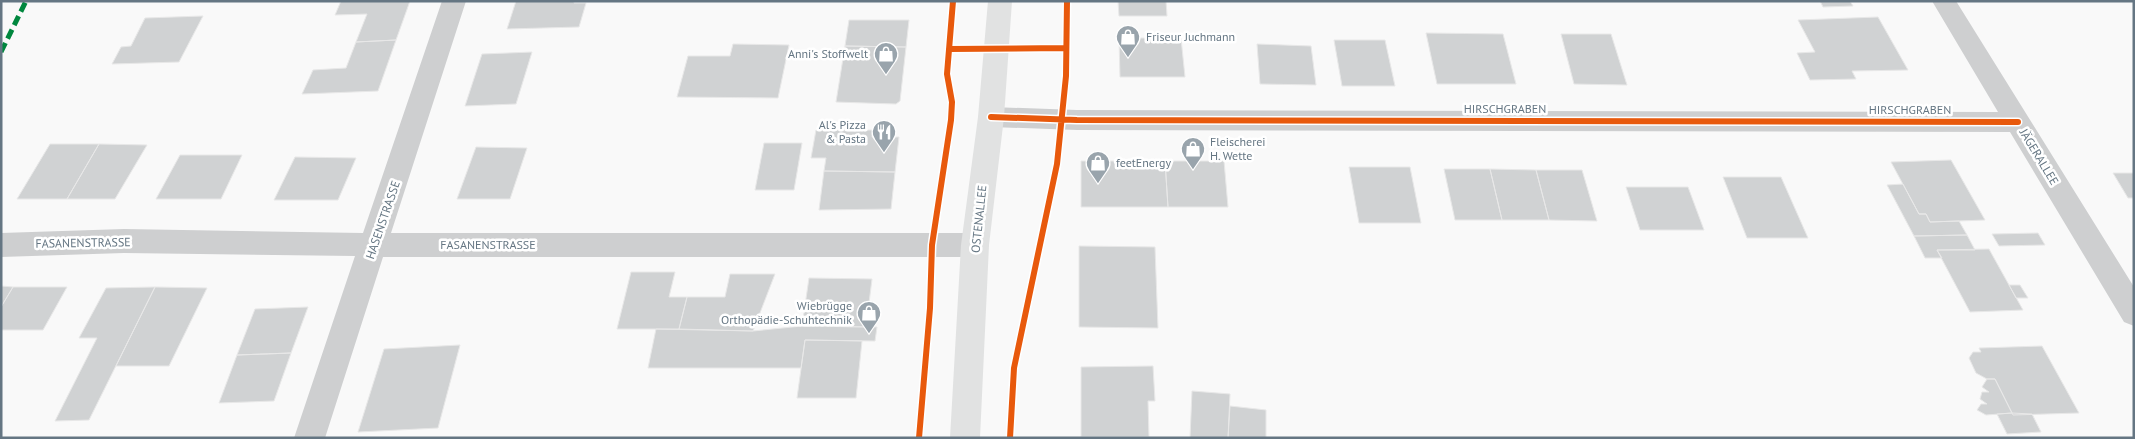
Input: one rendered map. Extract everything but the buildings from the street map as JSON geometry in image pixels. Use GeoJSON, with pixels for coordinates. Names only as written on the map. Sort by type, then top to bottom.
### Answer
{"type":"FeatureCollection","features":[{"type":"Feature","properties":{"kind":"main road","name":"OSTENALLEE"},"geometry":{"type":"LineString","coordinates":[[965,438],[975,245],[991,117],[1000,1]]}},
{"type":"Feature","properties":{"kind":"street","name":"HASENSTRASSE"},"geometry":{"type":"LineString","coordinates":[[309,438],[454,1]]}},
{"type":"Feature","properties":{"kind":"street","name":"JÄGERALLEE"},"geometry":{"type":"LineString","coordinates":[[1944,1],[2134,313]]}},
{"type":"Feature","properties":{"kind":"street","name":"HIRSCHGRABEN"},"geometry":{"type":"LineString","coordinates":[[991,117],[1077,120],[2018,122]]}},
{"type":"Feature","properties":{"kind":"street","name":"FASANENSTRASSE"},"geometry":{"type":"LineString","coordinates":[[1,245],[124,241],[374,245],[975,245]]}},
{"type":"Feature","properties":{"kind":"marked path"},"geometry":{"type":"LineString","coordinates":[[1,52],[26,1]]}},
{"type":"Feature","properties":{"kind":"cycle path"},"geometry":{"type":"LineString","coordinates":[[919,438],[930,308],[932,245],[951,120],[952,102],[947,74],[953,1]]}},
{"type":"Feature","properties":{"kind":"cycle path"},"geometry":{"type":"LineString","coordinates":[[1010,438],[1014,368],[1057,164],[1066,76],[1067,1]]}},
{"type":"Feature","properties":{"kind":"cycle path"},"geometry":{"type":"LineString","coordinates":[[949,49],[1066,48]]}},
{"type":"Feature","properties":{"kind":"cycle path"},"geometry":{"type":"LineString","coordinates":[[991,117],[1077,120],[2018,122]]}},
{"type":"Feature","properties":{"kind":"place","name":"Friseur Juchmann"},"geometry":{"type":"Point","coordinates":[1128,58]}},
{"type":"Feature","properties":{"kind":"place","name":"Anni's Stoffwelt"},"geometry":{"type":"Point","coordinates":[886,75]}},
{"type":"Feature","properties":{"kind":"place","name":"Al's Pizza & Pasta"},"geometry":{"type":"Point","coordinates":[884,153]}},
{"type":"Feature","properties":{"kind":"place","name":"Fleischerei H. Wette"},"geometry":{"type":"Point","coordinates":[1193,170]}},
{"type":"Feature","properties":{"kind":"place","name":"feetEnergy"},"geometry":{"type":"Point","coordinates":[1098,184]}},
{"type":"Feature","properties":{"kind":"place","name":"Wiebrügge Orthopädie-Schuhtechnik"},"geometry":{"type":"Point","coordinates":[869,334]}}]}
